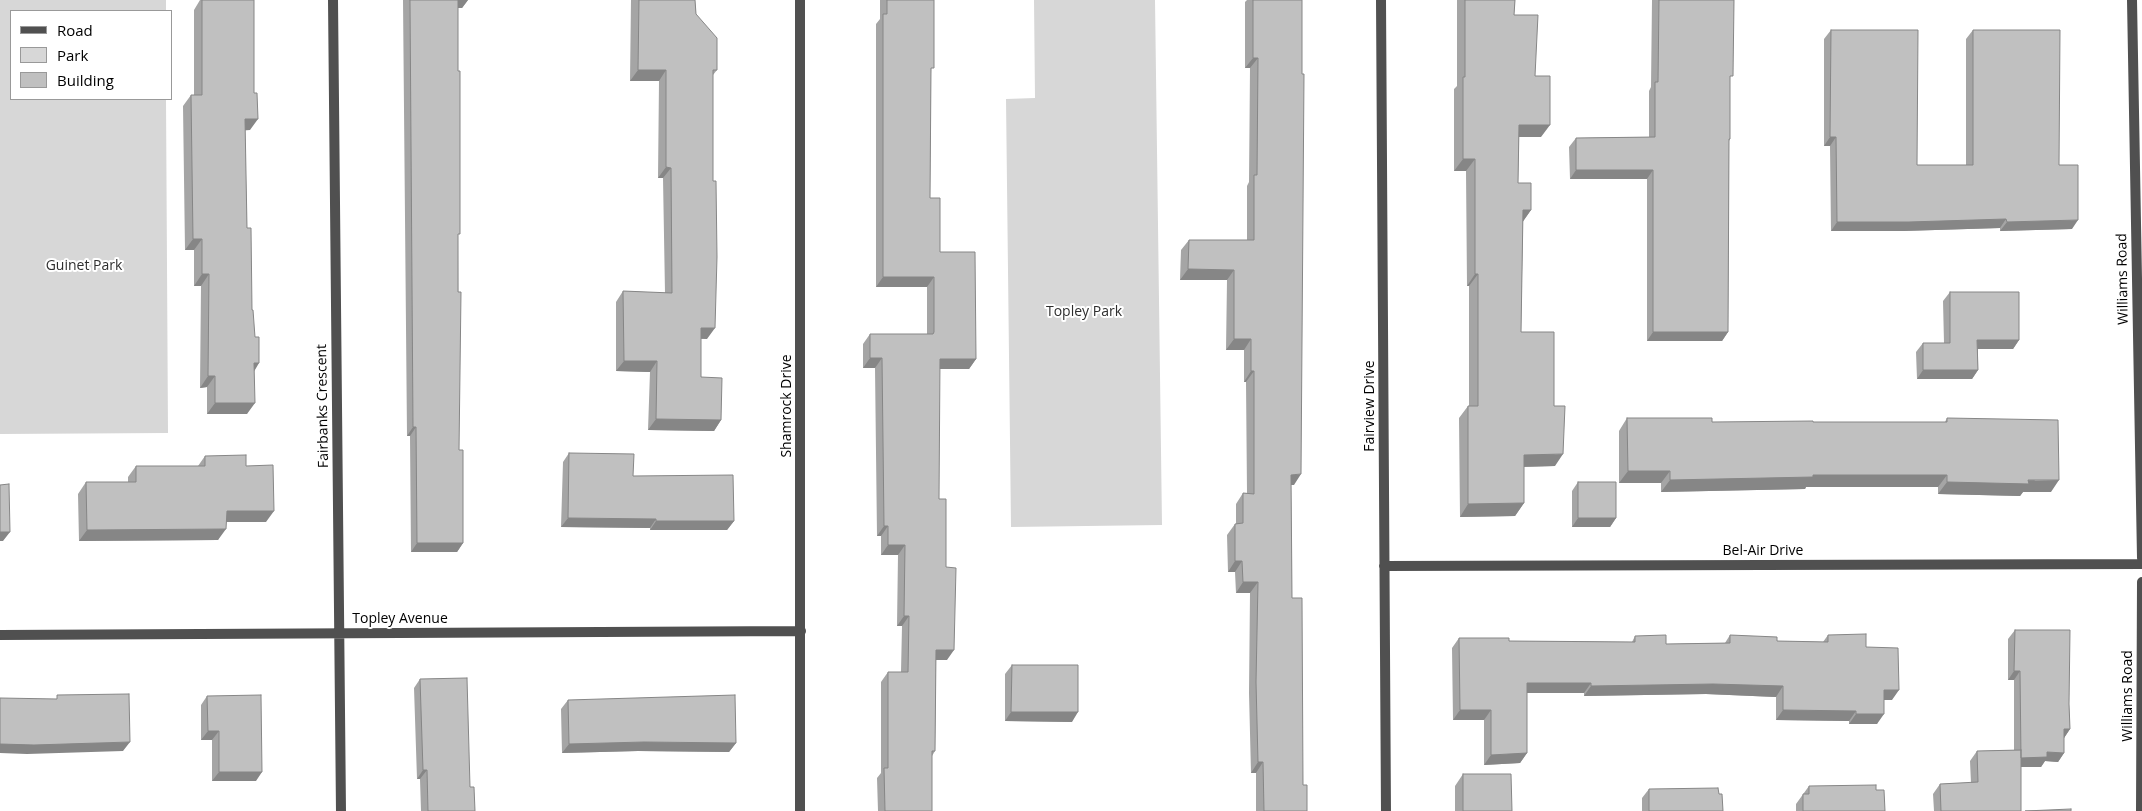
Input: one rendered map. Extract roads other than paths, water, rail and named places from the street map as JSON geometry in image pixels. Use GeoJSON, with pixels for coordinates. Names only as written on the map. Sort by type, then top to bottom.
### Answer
{"type":"FeatureCollection","features":[{"type":"Feature","properties":{"kind":"street","name":"Fairbanks Crescent"},"geometry":{"type":"LineString","coordinates":[[333,0],[341,811]]}},
{"type":"Feature","properties":{"kind":"street","name":"Shamrock Drive"},"geometry":{"type":"LineString","coordinates":[[800,0],[800,811]]}},
{"type":"Feature","properties":{"kind":"street","name":"Fairview Drive"},"geometry":{"type":"LineString","coordinates":[[1381,0],[1386,811]]}},
{"type":"Feature","properties":{"kind":"street","name":"Williams Road"},"geometry":{"type":"LineString","coordinates":[[2132,0],[2142,558]]}},
{"type":"Feature","properties":{"kind":"street","name":"Bel-Air Drive"},"geometry":{"type":"LineString","coordinates":[[1384,566],[2142,564]]}},
{"type":"Feature","properties":{"kind":"street","name":"Williams Road"},"geometry":{"type":"LineString","coordinates":[[2141,811],[2142,582]]}},
{"type":"Feature","properties":{"kind":"street","name":"Topley Avenue"},"geometry":{"type":"LineString","coordinates":[[0,635],[801,631]]}},
{"type":"Feature","properties":{"kind":"park label","name":"Guinet Park"},"geometry":{"type":"Point","coordinates":[84,266]}},
{"type":"Feature","properties":{"kind":"park label","name":"Topley Park"},"geometry":{"type":"Point","coordinates":[1084,312]}}]}
